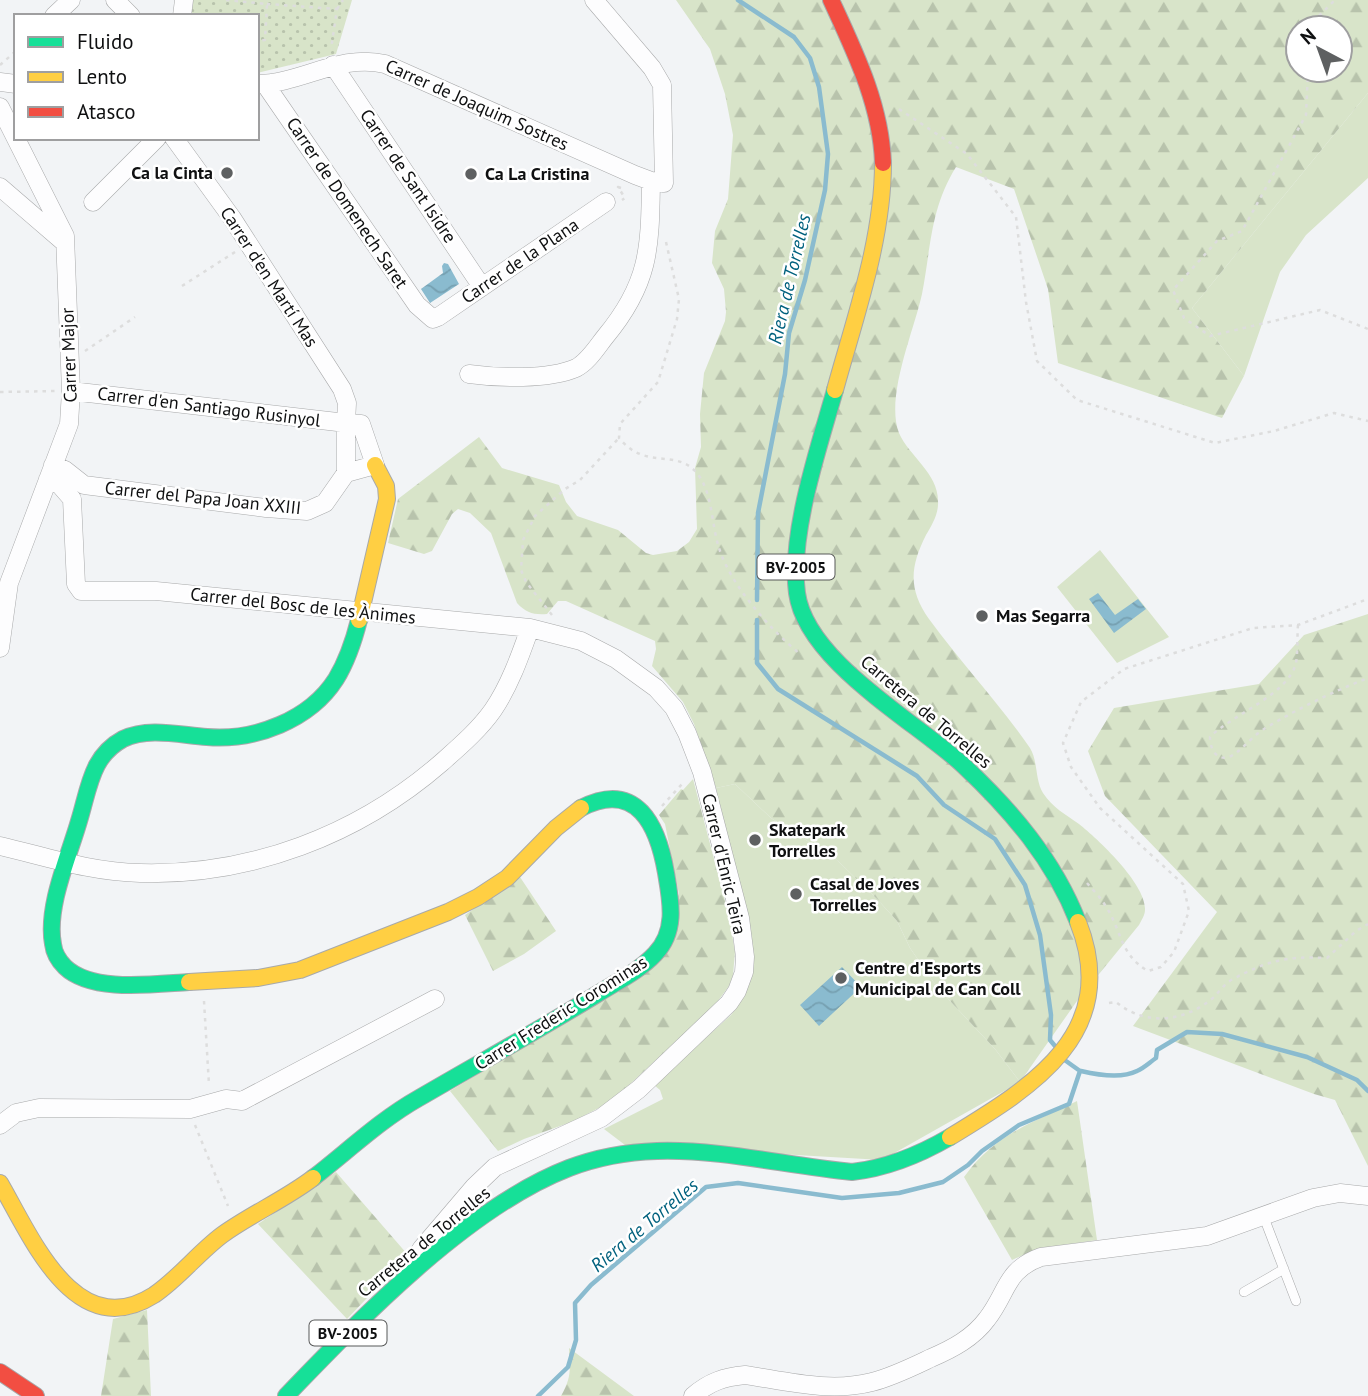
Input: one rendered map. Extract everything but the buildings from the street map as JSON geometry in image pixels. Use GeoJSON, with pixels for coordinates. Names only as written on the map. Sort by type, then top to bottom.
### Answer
{"type":"FeatureCollection","features":[{"type":"Feature","properties":{"kind":"street"},"geometry":{"type":"LineString","coordinates":[[56,14],[71,0]]}},
{"type":"Feature","properties":{"kind":"street"},"geometry":{"type":"LineString","coordinates":[[115,0],[129,14]]}},
{"type":"Feature","properties":{"kind":"street"},"geometry":{"type":"LineString","coordinates":[[469,374],[544,375],[574,369],[585,361],[622,317],[641,280],[650,244],[651,181],[664,183],[664,95],[652,68],[594,0]]}},
{"type":"Feature","properties":{"kind":"street","name":"Carretera de Torrelles"},"geometry":{"type":"LineString","coordinates":[[286,1396],[400,1283],[476,1221],[543,1179],[589,1161],[629,1154],[695,1151],[835,1171],[874,1171],[932,1148],[1015,1096],[1039,1076],[1072,1037],[1087,1007],[1091,972],[1088,951],[1076,915],[1048,861],[1018,823],[962,764],[840,664],[814,636],[800,608],[797,594],[799,550],[813,472],[860,302],[879,220],[884,179],[878,118],[860,67],[831,0]]}},
{"type":"Feature","properties":{"kind":"street","name":"Carrer de Joaquim Sostres"},"geometry":{"type":"LineString","coordinates":[[261,84],[332,57],[385,64],[651,181]]}},
{"type":"Feature","properties":{"kind":"street","name":"Carrer de Sant Isidre"},"geometry":{"type":"LineString","coordinates":[[332,57],[482,287]]}},
{"type":"Feature","properties":{"kind":"street","name":"Carrer de Domenech Saret"},"geometry":{"type":"LineString","coordinates":[[261,84],[417,305],[433,318]]}},
{"type":"Feature","properties":{"kind":"street","name":"Carrer Major"},"geometry":{"type":"LineString","coordinates":[[0,107],[14,135]]}},
{"type":"Feature","properties":{"kind":"street","name":"Carrer Major"},"geometry":{"type":"LineString","coordinates":[[0,648],[3,603],[12,572],[71,418],[65,236],[17,140]]}},
{"type":"Feature","properties":{"kind":"street"},"geometry":{"type":"LineString","coordinates":[[93,202],[155,140]]}},
{"type":"Feature","properties":{"kind":"street","name":"Carrer d'en Martí Mas"},"geometry":{"type":"LineString","coordinates":[[175,140],[248,244],[342,390],[347,403],[346,473]]}},
{"type":"Feature","properties":{"kind":"street"},"geometry":{"type":"LineString","coordinates":[[0,187],[65,243]]}},
{"type":"Feature","properties":{"kind":"street","name":"Carrer de la Plana"},"geometry":{"type":"LineString","coordinates":[[433,318],[606,202]]}},
{"type":"Feature","properties":{"kind":"street","name":"Carrer d'en Santiago Rusinyol"},"geometry":{"type":"LineString","coordinates":[[71,391],[346,423]]}},
{"type":"Feature","properties":{"kind":"street"},"geometry":{"type":"LineString","coordinates":[[346,423],[361,424],[386,486],[387,499],[348,656],[338,677],[324,695],[285,723],[255,733],[227,738],[153,733],[128,737],[113,745],[103,755],[91,781],[65,863],[52,934],[54,954],[64,968],[76,976],[106,984],[213,981],[282,974],[459,908],[506,879],[568,817],[586,805],[610,798],[631,801],[650,819]]}},
{"type":"Feature","properties":{"kind":"street"},"geometry":{"type":"LineString","coordinates":[[346,473],[376,465]]}},
{"type":"Feature","properties":{"kind":"street"},"geometry":{"type":"LineString","coordinates":[[51,472],[65,470],[78,492]]}},
{"type":"Feature","properties":{"kind":"street","name":"Carrer del Papa Joan XXIII"},"geometry":{"type":"LineString","coordinates":[[78,492],[307,511],[325,503],[346,473]]}},
{"type":"Feature","properties":{"kind":"street","name":"Carrer del Bosc de les Ànimes"},"geometry":{"type":"LineString","coordinates":[[78,492],[77,588],[81,591],[156,591],[530,628]]}},
{"type":"Feature","properties":{"kind":"street"},"geometry":{"type":"LineString","coordinates":[[0,845],[87,869],[139,873],[206,870],[279,855],[380,810],[455,751],[479,726],[503,692],[530,628]]}},
{"type":"Feature","properties":{"kind":"street","name":"Carrer d'Enric Teira"},"geometry":{"type":"LineString","coordinates":[[400,1283],[422,1248],[474,1187],[495,1167],[601,1118],[639,1089],[729,1003],[744,972],[745,957],[740,918],[711,806],[698,761],[674,708],[656,688],[616,659],[581,642],[530,628]]}},
{"type":"Feature","properties":{"kind":"street","name":"Carrer Frederic Corominas"},"geometry":{"type":"LineString","coordinates":[[0,1183],[64,1284],[82,1299],[105,1308],[139,1303],[151,1296],[222,1235],[296,1190],[398,1108],[518,1044],[626,976],[661,948],[669,934],[671,916],[658,840],[650,819]]}},
{"type":"Feature","properties":{"kind":"street"},"geometry":{"type":"LineString","coordinates":[[0,1125],[16,1113],[39,1108],[190,1108],[226,1099],[242,1101],[435,999]]}},
{"type":"Feature","properties":{"kind":"street"},"geometry":{"type":"LineString","coordinates":[[693,1396],[710,1383],[745,1375],[817,1386],[873,1382],[940,1354],[969,1337],[986,1320],[1018,1267],[1027,1262],[1041,1257],[1207,1236],[1313,1198],[1339,1193],[1368,1196]]}},
{"type":"Feature","properties":{"kind":"street"},"geometry":{"type":"LineString","coordinates":[[0,1372],[36,1396]]}},
{"type":"Feature","properties":{"kind":"lane"},"geometry":{"type":"LineString","coordinates":[[1262,1215],[1296,1301]]}},
{"type":"Feature","properties":{"kind":"lane"},"geometry":{"type":"LineString","coordinates":[[1244,1292],[1283,1269]]}},
{"type":"Feature","properties":{"kind":"path"},"geometry":{"type":"LineString","coordinates":[[226,0],[337,9]]}},
{"type":"Feature","properties":{"kind":"path"},"geometry":{"type":"LineString","coordinates":[[293,0],[293,6]]}},
{"type":"Feature","properties":{"kind":"path"},"geometry":{"type":"LineString","coordinates":[[332,57],[337,9],[343,0]]}},
{"type":"Feature","properties":{"kind":"path"},"geometry":{"type":"LineString","coordinates":[[1321,14],[1335,0]]}},
{"type":"Feature","properties":{"kind":"path"},"geometry":{"type":"LineString","coordinates":[[259,41],[265,40],[270,3]]}},
{"type":"Feature","properties":{"kind":"path"},"geometry":{"type":"LineString","coordinates":[[260,23],[266,24]]}},
{"type":"Feature","properties":{"kind":"path"},"geometry":{"type":"LineString","coordinates":[[0,65],[14,53]]}},
{"type":"Feature","properties":{"kind":"path"},"geometry":{"type":"LineString","coordinates":[[1307,84],[1306,116],[1242,231],[1217,241],[1174,290],[1184,318],[1210,336],[1320,310],[1368,329]]}},
{"type":"Feature","properties":{"kind":"path"},"geometry":{"type":"LineString","coordinates":[[891,104],[967,154],[1016,217],[1026,302],[1037,361],[1077,400],[1214,443],[1274,431],[1334,413],[1368,421]]}},
{"type":"Feature","properties":{"kind":"path"},"geometry":{"type":"LineString","coordinates":[[606,202],[616,204],[625,198],[618,187],[625,189]]}},
{"type":"Feature","properties":{"kind":"path"},"geometry":{"type":"LineString","coordinates":[[552,634],[554,622],[551,614],[530,588],[521,570],[523,540],[535,516],[565,489],[580,480],[619,438],[620,424],[658,382],[677,319],[679,299],[665,231]]}},
{"type":"Feature","properties":{"kind":"path"},"geometry":{"type":"LineString","coordinates":[[182,286],[248,244]]}},
{"type":"Feature","properties":{"kind":"path"},"geometry":{"type":"LineString","coordinates":[[70,361],[135,317]]}},
{"type":"Feature","properties":{"kind":"path"},"geometry":{"type":"LineString","coordinates":[[0,392],[71,391]]}},
{"type":"Feature","properties":{"kind":"path"},"geometry":{"type":"LineString","coordinates":[[619,438],[626,447],[639,455],[687,464],[701,479],[727,568],[754,607],[800,654]]}},
{"type":"Feature","properties":{"kind":"path"},"geometry":{"type":"LineString","coordinates":[[1082,877],[1106,906],[1126,951],[1137,964],[1149,971],[1161,967],[1174,952],[1189,911],[1184,884],[1100,808],[1071,767],[1063,743],[1081,702],[1124,669],[1253,628],[1298,625],[1368,599]]}},
{"type":"Feature","properties":{"kind":"path"},"geometry":{"type":"LineString","coordinates":[[1298,625],[1296,662],[1291,676],[1280,688],[1219,727],[1210,737],[1213,753],[1229,757],[1262,730],[1335,691],[1368,678]]}},
{"type":"Feature","properties":{"kind":"path"},"geometry":{"type":"LineString","coordinates":[[650,819],[682,784]]}},
{"type":"Feature","properties":{"kind":"path"},"geometry":{"type":"LineString","coordinates":[[1087,1007],[1116,1002],[1129,1013],[1148,1018],[1193,1012],[1230,980],[1265,963],[1295,956],[1327,958],[1356,931],[1368,924]]}},
{"type":"Feature","properties":{"kind":"path"},"geometry":{"type":"LineString","coordinates":[[204,992],[208,1082]]}},
{"type":"Feature","properties":{"kind":"path"},"geometry":{"type":"LineString","coordinates":[[192,1119],[228,1206]]}},
{"type":"Feature","properties":{"kind":"green space"},"geometry":{"type":"Polygon","coordinates":[[[192,0],[352,0],[336,54],[259,73],[259,14],[189,14],[192,0]]]}},
{"type":"Feature","properties":{"kind":"green space"},"geometry":{"type":"Polygon","coordinates":[[[676,0],[1368,0],[1368,93],[1192,308],[1244,376],[1222,418],[1058,363],[1048,289],[1014,189],[956,167],[941,198],[922,294],[902,364],[896,401],[899,433],[928,473],[937,491],[936,514],[914,568],[917,598],[929,619],[1030,748],[1043,793],[1055,807],[1079,824],[1120,863],[1138,888],[1145,910],[1139,925],[1077,1001],[1020,1082],[995,1049],[937,987],[910,948],[897,921],[836,859],[771,818],[735,784],[716,788],[694,724],[683,702],[652,666],[655,641],[566,601],[558,601],[547,614],[534,614],[524,609],[517,603],[491,533],[470,513],[458,509],[452,514],[432,551],[424,554],[388,543],[398,499],[479,437],[502,468],[559,485],[566,502],[577,516],[618,530],[646,553],[653,555],[677,551],[689,542],[697,529],[695,468],[701,447],[700,414],[704,373],[725,321],[726,312],[724,289],[712,263],[715,231],[728,199],[733,135],[725,94],[710,49],[676,0]]]}},
{"type":"Feature","properties":{"kind":"green space"},"geometry":{"type":"Polygon","coordinates":[[[1368,93],[1368,178],[1306,235],[1280,272],[1244,376],[1192,308],[1368,93]]]}},
{"type":"Feature","properties":{"kind":"green space"},"geometry":{"type":"Polygon","coordinates":[[[1100,550],[1169,637],[1117,663],[1057,587],[1100,550]]]}},
{"type":"Feature","properties":{"kind":"green space"},"geometry":{"type":"Polygon","coordinates":[[[1368,614],[1368,1166],[1335,1100],[1133,1026],[1217,912],[1105,796],[1088,751],[1114,708],[1259,684],[1304,635],[1368,614]]]}},
{"type":"Feature","properties":{"kind":"green space"},"geometry":{"type":"Polygon","coordinates":[[[693,779],[729,916],[735,952],[729,986],[715,1005],[612,1101],[574,1121],[498,1151],[450,1091],[645,973],[679,894],[665,824],[659,815],[693,779]]]}},
{"type":"Feature","properties":{"kind":"green space","name":"Centre d'Esports Municipal de Can Coll"},"geometry":{"type":"Polygon","coordinates":[[[735,784],[771,818],[836,859],[878,900],[897,921],[910,948],[937,987],[995,1049],[1020,1082],[882,1160],[625,1145],[604,1129],[663,1099],[660,1090],[654,1085],[731,1015],[743,998],[753,972],[750,929],[716,788],[735,784]]]}},
{"type":"Feature","properties":{"kind":"green space"},"geometry":{"type":"Polygon","coordinates":[[[520,877],[556,931],[524,954],[493,971],[465,915],[520,877]]]}},
{"type":"Feature","properties":{"kind":"green space"},"geometry":{"type":"Polygon","coordinates":[[[1077,1101],[1097,1240],[1037,1249],[1012,1260],[964,1177],[988,1150],[1015,1131],[1077,1101]]]}},
{"type":"Feature","properties":{"kind":"green space"},"geometry":{"type":"Polygon","coordinates":[[[336,1172],[408,1255],[347,1319],[258,1224],[336,1172]]]}},
{"type":"Feature","properties":{"kind":"green space"},"geometry":{"type":"Polygon","coordinates":[[[147,1310],[151,1396],[101,1396],[113,1319],[147,1310]]]}},
{"type":"Feature","properties":{"kind":"green space"},"geometry":{"type":"Polygon","coordinates":[[[569,1348],[634,1396],[561,1396],[569,1373],[569,1348]]]}},
{"type":"Feature","properties":{"kind":"water"},"geometry":{"type":"Polygon","coordinates":[[[444,263],[448,264],[459,284],[430,303],[421,289],[443,273],[444,263]]]}},
{"type":"Feature","properties":{"kind":"water"},"geometry":{"type":"Polygon","coordinates":[[[1098,593],[1115,615],[1138,599],[1146,609],[1114,633],[1089,599],[1098,593]]]}},
{"type":"Feature","properties":{"kind":"water"},"geometry":{"type":"Polygon","coordinates":[[[842,967],[861,987],[819,1026],[800,1005],[842,967]]]}},
{"type":"Feature","properties":{"kind":"waterway","name":"Riera de Torrelles"},"geometry":{"type":"LineString","coordinates":[[738,0],[794,37],[810,58],[819,87],[828,154],[825,190],[805,280],[789,333],[785,374],[758,513],[757,600]]}},
{"type":"Feature","properties":{"kind":"waterway","name":"Riera de Torrelles"},"geometry":{"type":"LineString","coordinates":[[757,620],[757,663],[778,689],[917,776],[944,805],[995,839],[1025,885],[1040,935],[1051,1015],[1050,1040],[1055,1046]]}},
{"type":"Feature","properties":{"kind":"waterway"},"geometry":{"type":"LineString","coordinates":[[1081,1071],[1109,1076],[1124,1075],[1142,1068],[1156,1058],[1157,1050],[1187,1032],[1222,1034],[1307,1057],[1357,1080],[1368,1091]]}},
{"type":"Feature","properties":{"kind":"waterway","name":"Riera de Torrelles"},"geometry":{"type":"LineString","coordinates":[[538,1396],[568,1367],[576,1340],[575,1303],[591,1285],[706,1187],[738,1183],[842,1198],[899,1193],[943,1182],[1019,1125],[1069,1104],[1080,1071],[1066,1061]]}},
{"type":"Feature","properties":{"kind":"traffic: fast"},"geometry":{"type":"LineString","coordinates":[[835,390],[807,491],[797,544],[797,593],[805,618],[820,642],[841,666],[963,765],[998,800],[1044,857],[1078,922]]}},
{"type":"Feature","properties":{"kind":"traffic: fast"},"geometry":{"type":"LineString","coordinates":[[189,982],[124,985],[91,981],[65,967],[56,954],[52,930],[56,898],[94,772],[102,757],[112,747],[133,735],[244,735],[280,725],[296,716],[312,706],[336,679],[350,650],[359,620]]}},
{"type":"Feature","properties":{"kind":"traffic: fast"},"geometry":{"type":"LineString","coordinates":[[313,1178],[405,1107],[628,975],[649,960],[662,945],[667,936],[671,905],[662,856],[650,824],[642,812],[630,803],[617,799],[600,801],[581,808]]}},
{"type":"Feature","properties":{"kind":"traffic: fast"},"geometry":{"type":"LineString","coordinates":[[286,1396],[382,1300],[455,1237],[493,1209],[531,1186],[569,1168],[624,1154],[682,1151],[852,1172],[903,1160],[950,1137]]}},
{"type":"Feature","properties":{"kind":"traffic: slow"},"geometry":{"type":"LineString","coordinates":[[835,390],[873,249],[882,192],[883,163]]}},
{"type":"Feature","properties":{"kind":"traffic: slow"},"geometry":{"type":"LineString","coordinates":[[359,620],[387,499],[386,486],[375,465]]}},
{"type":"Feature","properties":{"kind":"traffic: slow"},"geometry":{"type":"LineString","coordinates":[[189,982],[258,978],[300,970],[448,912],[507,878],[556,828],[581,808]]}},
{"type":"Feature","properties":{"kind":"traffic: slow"},"geometry":{"type":"LineString","coordinates":[[950,1137],[1011,1098],[1038,1076],[1061,1052],[1078,1026],[1088,995],[1088,961],[1078,922]]}},
{"type":"Feature","properties":{"kind":"traffic: slow"},"geometry":{"type":"LineString","coordinates":[[0,1183],[26,1230],[59,1278],[79,1296],[101,1306],[126,1307],[154,1295],[222,1235],[313,1178]]}},
{"type":"Feature","properties":{"kind":"traffic: jam"},"geometry":{"type":"LineString","coordinates":[[831,0],[872,100],[883,163]]}},
{"type":"Feature","properties":{"kind":"traffic: jam"},"geometry":{"type":"LineString","coordinates":[[0,1372],[36,1396]]}},
{"type":"Feature","properties":{"kind":"place","name":"Ca la Cinta"},"geometry":{"type":"Point","coordinates":[227,173]}},
{"type":"Feature","properties":{"kind":"place","name":"Ca La Cristina"},"geometry":{"type":"Point","coordinates":[471,174]}},
{"type":"Feature","properties":{"kind":"place","name":"Mas Segarra"},"geometry":{"type":"Point","coordinates":[982,616]}},
{"type":"Feature","properties":{"kind":"place","name":"Skatepark Torrelles"},"geometry":{"type":"Point","coordinates":[755,840]}},
{"type":"Feature","properties":{"kind":"place","name":"Casal de Joves Torrelles"},"geometry":{"type":"Point","coordinates":[796,894]}},
{"type":"Feature","properties":{"kind":"place","name":"Centre d'Esports Municipal de Can Coll"},"geometry":{"type":"Point","coordinates":[841,978]}}]}
